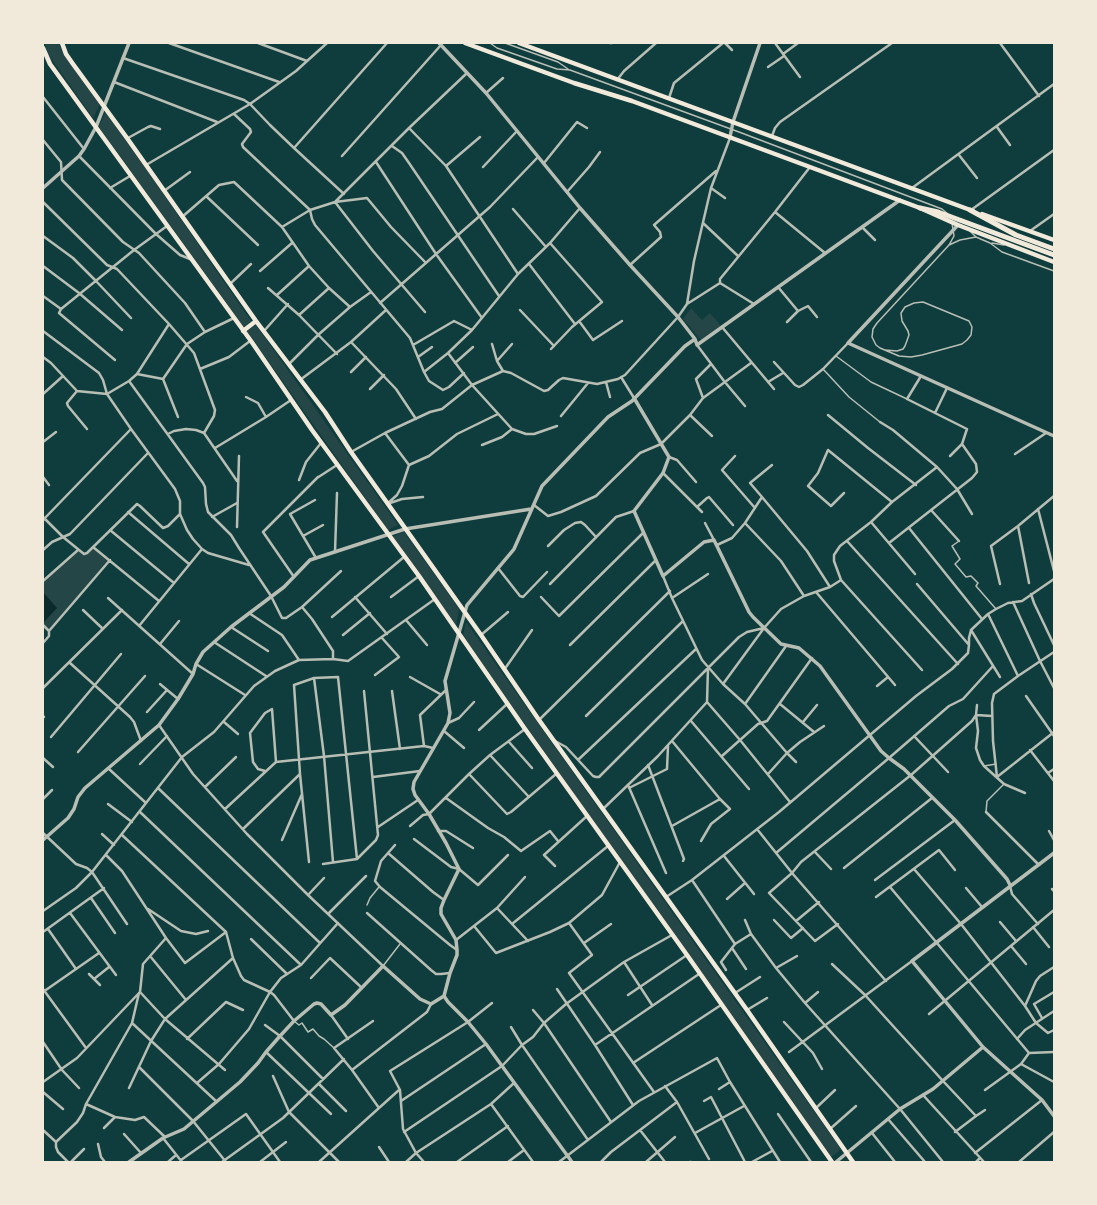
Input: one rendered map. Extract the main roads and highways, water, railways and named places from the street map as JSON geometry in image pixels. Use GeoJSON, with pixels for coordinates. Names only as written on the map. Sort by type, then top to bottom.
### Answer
{"type":"FeatureCollection","features":[{"type":"Feature","properties":{"kind":"highway"},"geometry":{"type":"LineString","coordinates":[[920,208],[938,212],[1054,255]]}},
{"type":"Feature","properties":{"kind":"highway"},"geometry":{"type":"LineString","coordinates":[[970,210],[1016,235],[1054,249]]}},
{"type":"Feature","properties":{"kind":"main road"},"geometry":{"type":"LineString","coordinates":[[62,43],[66,54],[256,321],[325,412],[387,504],[481,635],[539,720],[854,1162]]}},
{"type":"Feature","properties":{"kind":"main road"},"geometry":{"type":"LineString","coordinates":[[465,43],[574,83],[632,101],[810,166],[900,200],[1054,263]]}},
{"type":"Feature","properties":{"kind":"main road"},"geometry":{"type":"LineString","coordinates":[[519,43],[526,44],[617,80],[772,136],[911,189],[1054,240]]}},
{"type":"Feature","properties":{"kind":"main road"},"geometry":{"type":"LineString","coordinates":[[43,48],[50,64],[96,126],[190,259],[251,341],[321,443],[419,576],[524,729],[687,956],[832,1162]]}},
{"type":"Feature","properties":{"kind":"main road"},"geometry":{"type":"LineString","coordinates":[[243,331],[256,321]]}}]}
